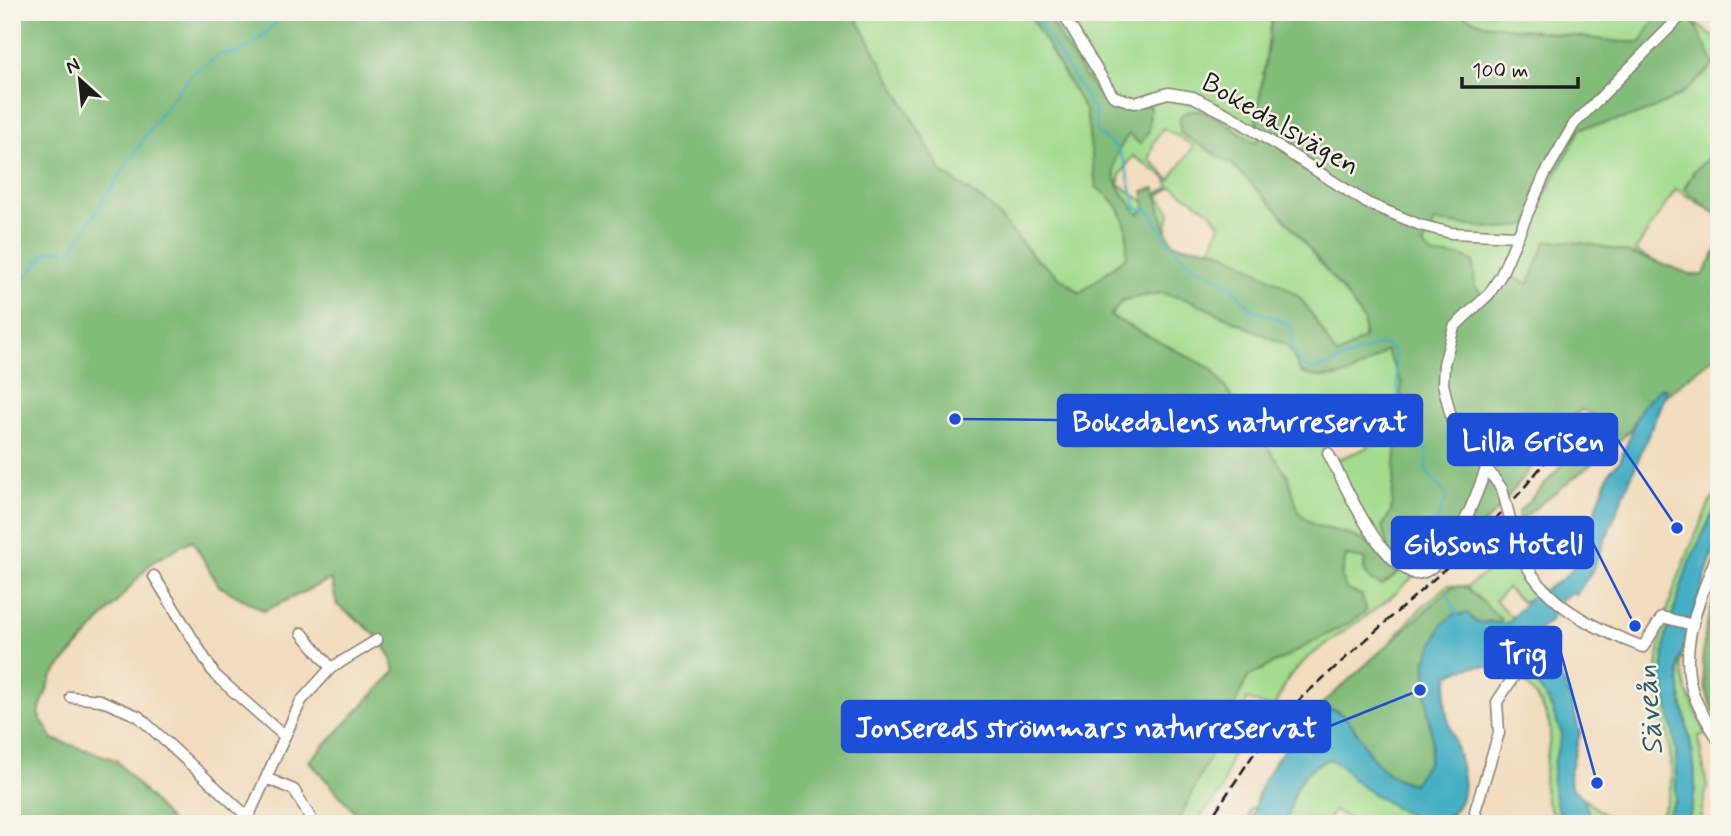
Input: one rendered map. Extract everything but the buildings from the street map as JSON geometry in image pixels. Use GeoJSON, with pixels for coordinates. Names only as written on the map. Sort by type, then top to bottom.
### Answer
{"type":"FeatureCollection","features":[{"type":"Feature","properties":{"kind":"street","name":"Bokedalsvägen"},"geometry":{"type":"LineString","coordinates":[[1062,12],[1105,87],[1121,101],[1135,103],[1181,93],[1231,116],[1367,203],[1384,211],[1451,233],[1517,236]]}},
{"type":"Feature","properties":{"kind":"street"},"geometry":{"type":"LineString","coordinates":[[1685,12],[1574,124],[1544,176],[1502,275],[1489,293],[1454,327],[1444,364],[1443,396],[1452,421],[1502,489],[1516,541],[1525,562],[1562,607],[1584,623],[1646,647],[1662,617],[1692,624]]}},
{"type":"Feature","properties":{"kind":"street"},"geometry":{"type":"LineString","coordinates":[[1328,453],[1377,540],[1403,567],[1415,574],[1432,568],[1452,543],[1487,467]]}},
{"type":"Feature","properties":{"kind":"street"},"geometry":{"type":"LineString","coordinates":[[1719,548],[1692,624],[1688,656],[1695,698],[1719,741]]}},
{"type":"Feature","properties":{"kind":"street"},"geometry":{"type":"LineString","coordinates":[[154,576],[215,675],[284,736]]}},
{"type":"Feature","properties":{"kind":"street"},"geometry":{"type":"LineString","coordinates":[[302,633],[331,668]]}},
{"type":"Feature","properties":{"kind":"street"},"geometry":{"type":"LineString","coordinates":[[71,697],[100,699],[138,716],[247,820],[301,701],[331,668],[377,640]]}},
{"type":"Feature","properties":{"kind":"street"},"geometry":{"type":"LineString","coordinates":[[1478,824],[1475,811],[1499,733],[1497,702],[1516,673]]}},
{"type":"Feature","properties":{"kind":"street"},"geometry":{"type":"LineString","coordinates":[[266,778],[294,790],[314,824]]}},
{"type":"Feature","properties":{"kind":"green space"},"geometry":{"type":"Polygon","coordinates":[[[12,12],[853,12],[942,172],[990,206],[1034,257],[1080,293],[1126,257],[1127,235],[1123,216],[1113,200],[1096,187],[1086,112],[1028,12],[1046,12],[1083,73],[1107,102],[1122,107],[1150,106],[1149,131],[1140,144],[1129,134],[1116,157],[1114,167],[1118,185],[1139,214],[1146,208],[1143,191],[1155,188],[1164,226],[1174,243],[1220,251],[1294,293],[1310,311],[1337,356],[1364,338],[1364,321],[1347,296],[1282,215],[1232,164],[1180,133],[1180,117],[1197,111],[1218,118],[1255,143],[1262,134],[1256,121],[1273,12],[1456,12],[1483,24],[1621,42],[1641,42],[1659,12],[1694,12],[1691,16],[1714,64],[1700,78],[1686,90],[1654,108],[1619,120],[1581,128],[1529,224],[1501,229],[1435,222],[1423,245],[1434,256],[1461,256],[1473,261],[1475,287],[1488,300],[1511,277],[1529,284],[1546,241],[1603,247],[1639,256],[1693,275],[1703,275],[1719,246],[1719,353],[1664,397],[1666,389],[1641,408],[1631,429],[1612,448],[1520,520],[1518,513],[1596,428],[1600,419],[1582,410],[1572,416],[1489,519],[1463,543],[1434,563],[1418,570],[1407,566],[1382,585],[1371,581],[1364,570],[1365,559],[1346,556],[1341,578],[1347,590],[1362,595],[1366,611],[1349,623],[1248,677],[1177,824],[357,824],[360,818],[309,761],[395,672],[387,650],[374,633],[337,605],[331,579],[264,611],[219,586],[192,540],[151,563],[52,676],[38,714],[53,739],[116,760],[173,824],[12,824],[12,12]],[[1161,293],[1123,300],[1110,316],[1212,369],[1288,476],[1299,513],[1314,525],[1348,534],[1382,550],[1387,546],[1382,527],[1391,512],[1402,384],[1386,350],[1347,375],[1327,377],[1301,373],[1288,346],[1189,300],[1161,293]]]}},
{"type":"Feature","properties":{"kind":"green space"},"geometry":{"type":"Polygon","coordinates":[[[305,12],[1693,12],[1688,18],[1719,41],[1719,209],[1713,212],[1676,189],[1635,251],[1701,286],[1575,396],[1462,531],[1387,601],[1308,657],[1289,677],[1273,709],[1247,699],[1221,792],[1194,824],[1080,824],[305,12]],[[1163,128],[1154,142],[1149,159],[1170,180],[1194,146],[1163,128]],[[1133,156],[1120,175],[1119,184],[1143,201],[1170,187],[1166,178],[1133,156]],[[1173,187],[1158,196],[1170,212],[1166,235],[1187,264],[1212,246],[1220,224],[1212,213],[1173,187]],[[1355,415],[1322,422],[1322,446],[1339,459],[1369,447],[1355,415]]]}},
{"type":"Feature","properties":{"kind":"green space"},"geometry":{"type":"Polygon","coordinates":[[[1719,150],[1719,216],[1684,189],[1694,171],[1719,150]]]}},
{"type":"Feature","properties":{"kind":"green space"},"geometry":{"type":"Polygon","coordinates":[[[1719,492],[1719,536],[1684,636],[1681,664],[1686,689],[1707,735],[1698,736],[1707,787],[1699,824],[1652,824],[1664,807],[1672,770],[1658,689],[1657,670],[1663,626],[1684,563],[1710,502],[1719,492]]]}},
{"type":"Feature","properties":{"kind":"green space"},"geometry":{"type":"Polygon","coordinates":[[[1504,560],[1513,564],[1532,584],[1545,592],[1522,602],[1507,588],[1495,600],[1513,619],[1508,625],[1562,685],[1567,780],[1575,792],[1617,824],[1575,825],[1555,817],[1545,797],[1544,777],[1550,726],[1543,709],[1518,677],[1487,665],[1471,663],[1459,666],[1439,681],[1454,824],[1360,824],[1334,811],[1325,824],[1248,824],[1250,808],[1254,808],[1262,784],[1276,761],[1314,717],[1401,643],[1391,641],[1421,608],[1448,585],[1466,587],[1504,560]]]}},
{"type":"Feature","properties":{"kind":"green space"},"geometry":{"type":"Polygon","coordinates":[[[1719,584],[1719,634],[1712,673],[1719,687],[1719,721],[1705,688],[1703,653],[1708,619],[1719,584]]]}},
{"type":"Feature","properties":{"kind":"green space"},"geometry":{"type":"Polygon","coordinates":[[[1452,587],[1466,587],[1501,619],[1498,625],[1488,621],[1426,660],[1426,694],[1432,741],[1429,761],[1413,784],[1399,781],[1381,770],[1365,752],[1356,730],[1337,710],[1327,709],[1322,704],[1452,587]]]}},
{"type":"Feature","properties":{"kind":"water"},"geometry":{"type":"Polygon","coordinates":[[[1661,387],[1666,389],[1664,397],[1592,571],[1576,595],[1572,592],[1558,602],[1551,619],[1525,644],[1559,674],[1568,691],[1580,733],[1569,777],[1571,787],[1582,796],[1593,824],[1566,824],[1560,813],[1553,791],[1553,769],[1562,734],[1541,690],[1525,675],[1480,666],[1461,670],[1449,676],[1448,680],[1446,709],[1462,768],[1463,783],[1462,797],[1456,809],[1444,818],[1425,822],[1408,815],[1357,783],[1342,767],[1329,759],[1310,770],[1298,784],[1287,824],[1254,824],[1260,791],[1277,759],[1301,730],[1327,709],[1339,713],[1349,721],[1381,768],[1413,784],[1429,761],[1432,741],[1426,694],[1426,660],[1443,623],[1454,615],[1467,613],[1476,622],[1507,623],[1531,597],[1560,581],[1573,569],[1610,471],[1620,461],[1641,408],[1661,387]]]}},
{"type":"Feature","properties":{"kind":"water"},"geometry":{"type":"Polygon","coordinates":[[[1719,500],[1719,533],[1679,662],[1682,703],[1694,764],[1693,804],[1686,824],[1661,824],[1676,800],[1676,749],[1662,675],[1666,635],[1688,565],[1719,500]]]}},
{"type":"Feature","properties":{"kind":"waterway"},"geometry":{"type":"LineString","coordinates":[[71,251],[159,115],[192,74],[221,54],[238,53],[254,44],[287,12]]}},
{"type":"Feature","properties":{"kind":"waterway"},"geometry":{"type":"LineString","coordinates":[[1032,12],[1095,112],[1096,132],[1117,148],[1124,161],[1136,207],[1151,212],[1166,239],[1187,261],[1227,283],[1251,308],[1292,326],[1291,344],[1302,367],[1315,370],[1378,345],[1386,345],[1394,352],[1399,395],[1427,451],[1426,471],[1447,496],[1431,537],[1433,560]]}},
{"type":"Feature","properties":{"kind":"waterway"},"geometry":{"type":"LineString","coordinates":[[12,293],[48,251],[63,250]]}},
{"type":"Feature","properties":{"kind":"waterway"},"geometry":{"type":"LineString","coordinates":[[1447,594],[1458,616]]}},
{"type":"Feature","properties":{"kind":"railway"},"geometry":{"type":"LineString","coordinates":[[1207,824],[1253,755],[1301,698],[1464,552],[1518,495],[1582,417]]}},
{"type":"Feature","properties":{"kind":"place","name":"Bokedalens naturreservat"},"geometry":{"type":"Point","coordinates":[955,419]}},
{"type":"Feature","properties":{"kind":"place","name":"Lilla Grisen"},"geometry":{"type":"Point","coordinates":[1677,528]}},
{"type":"Feature","properties":{"kind":"place","name":"Gibsons Hotell"},"geometry":{"type":"Point","coordinates":[1635,626]}},
{"type":"Feature","properties":{"kind":"place","name":"Jonsereds strömmars naturreservat"},"geometry":{"type":"Point","coordinates":[1420,690]}},
{"type":"Feature","properties":{"kind":"place","name":"Trig"},"geometry":{"type":"Point","coordinates":[1597,783]}},
{"type":"Feature","properties":{"kind":"water label","name":"Säveån"},"geometry":{"type":"Point","coordinates":[1650,710]}}]}
